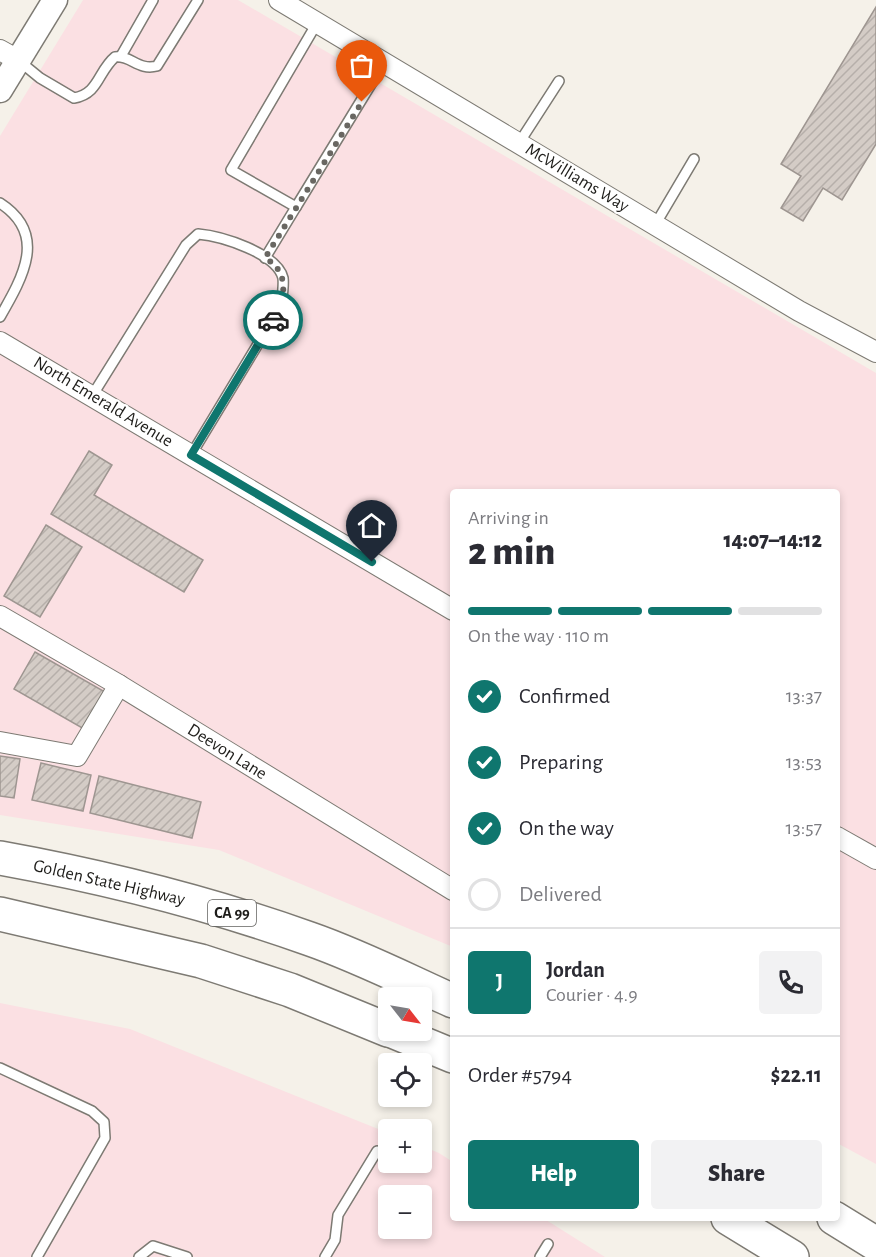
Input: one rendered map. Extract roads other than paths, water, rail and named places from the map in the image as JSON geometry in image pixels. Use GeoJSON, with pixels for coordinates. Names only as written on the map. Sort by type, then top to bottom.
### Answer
{"type":"FeatureCollection","features":[{"type":"Feature","properties":{"kind":"highway","name":"Golden State Highway"},"geometry":{"type":"LineString","coordinates":[[0,858],[102,877],[232,913],[312,939],[450,1000]]}},
{"type":"Feature","properties":{"kind":"highway"},"geometry":{"type":"LineString","coordinates":[[0,914],[201,961],[290,990],[378,1026]]}},
{"type":"Feature","properties":{"kind":"highway"},"geometry":{"type":"LineString","coordinates":[[416,1041],[450,1055]]}},
{"type":"Feature","properties":{"kind":"highway"},"geometry":{"type":"LineString","coordinates":[[733,1221],[792,1257]]}},
{"type":"Feature","properties":{"kind":"highway"},"geometry":{"type":"LineString","coordinates":[[839,1221],[876,1244]]}},
{"type":"Feature","properties":{"kind":"street","name":"McWilliams Way"},"geometry":{"type":"LineString","coordinates":[[279,0],[799,311],[876,352]]}},
{"type":"Feature","properties":{"kind":"street"},"geometry":{"type":"LineString","coordinates":[[0,90],[9,55],[53,1]]}},
{"type":"Feature","properties":{"kind":"street","name":"North Emerald Avenue"},"geometry":{"type":"LineString","coordinates":[[0,342],[450,608]]}},
{"type":"Feature","properties":{"kind":"street","name":"Deevon Lane"},"geometry":{"type":"LineString","coordinates":[[0,616],[118,685],[450,888]]}},
{"type":"Feature","properties":{"kind":"street"},"geometry":{"type":"LineString","coordinates":[[0,742],[77,756],[118,685]]}},
{"type":"Feature","properties":{"kind":"street"},"geometry":{"type":"LineString","coordinates":[[840,839],[876,859]]}},
{"type":"Feature","properties":{"kind":"lane"},"geometry":{"type":"LineString","coordinates":[[9,55],[40,78],[74,98],[85,96],[93,90],[109,62],[121,56],[153,0]]}},
{"type":"Feature","properties":{"kind":"lane"},"geometry":{"type":"LineString","coordinates":[[121,56],[138,66],[148,68],[158,66],[196,0]]}},
{"type":"Feature","properties":{"kind":"lane"},"geometry":{"type":"LineString","coordinates":[[296,207],[231,170],[317,23]]}},
{"type":"Feature","properties":{"kind":"lane"},"geometry":{"type":"LineString","coordinates":[[265,258],[384,63]]}},
{"type":"Feature","properties":{"kind":"lane"},"geometry":{"type":"LineString","coordinates":[[519,143],[559,81]]}},
{"type":"Feature","properties":{"kind":"lane"},"geometry":{"type":"LineString","coordinates":[[655,225],[694,159]]}},
{"type":"Feature","properties":{"kind":"lane"},"geometry":{"type":"LineString","coordinates":[[0,202],[23,222],[28,242],[24,267],[0,317]]}},
{"type":"Feature","properties":{"kind":"lane"},"geometry":{"type":"LineString","coordinates":[[92,396],[186,245],[198,234],[218,235],[277,265],[283,278],[281,306],[191,455]]}},
{"type":"Feature","properties":{"kind":"lane"},"geometry":{"type":"LineString","coordinates":[[0,1068],[92,1111],[104,1122],[105,1138],[37,1257]]}},
{"type":"Feature","properties":{"kind":"lane"},"geometry":{"type":"LineString","coordinates":[[329,1255],[338,1215],[377,1151]]}},
{"type":"Feature","properties":{"kind":"lane"},"geometry":{"type":"LineString","coordinates":[[540,1257],[548,1244]]}},
{"type":"Feature","properties":{"kind":"lane"},"geometry":{"type":"LineString","coordinates":[[139,1257],[153,1246],[187,1257]]}}]}
